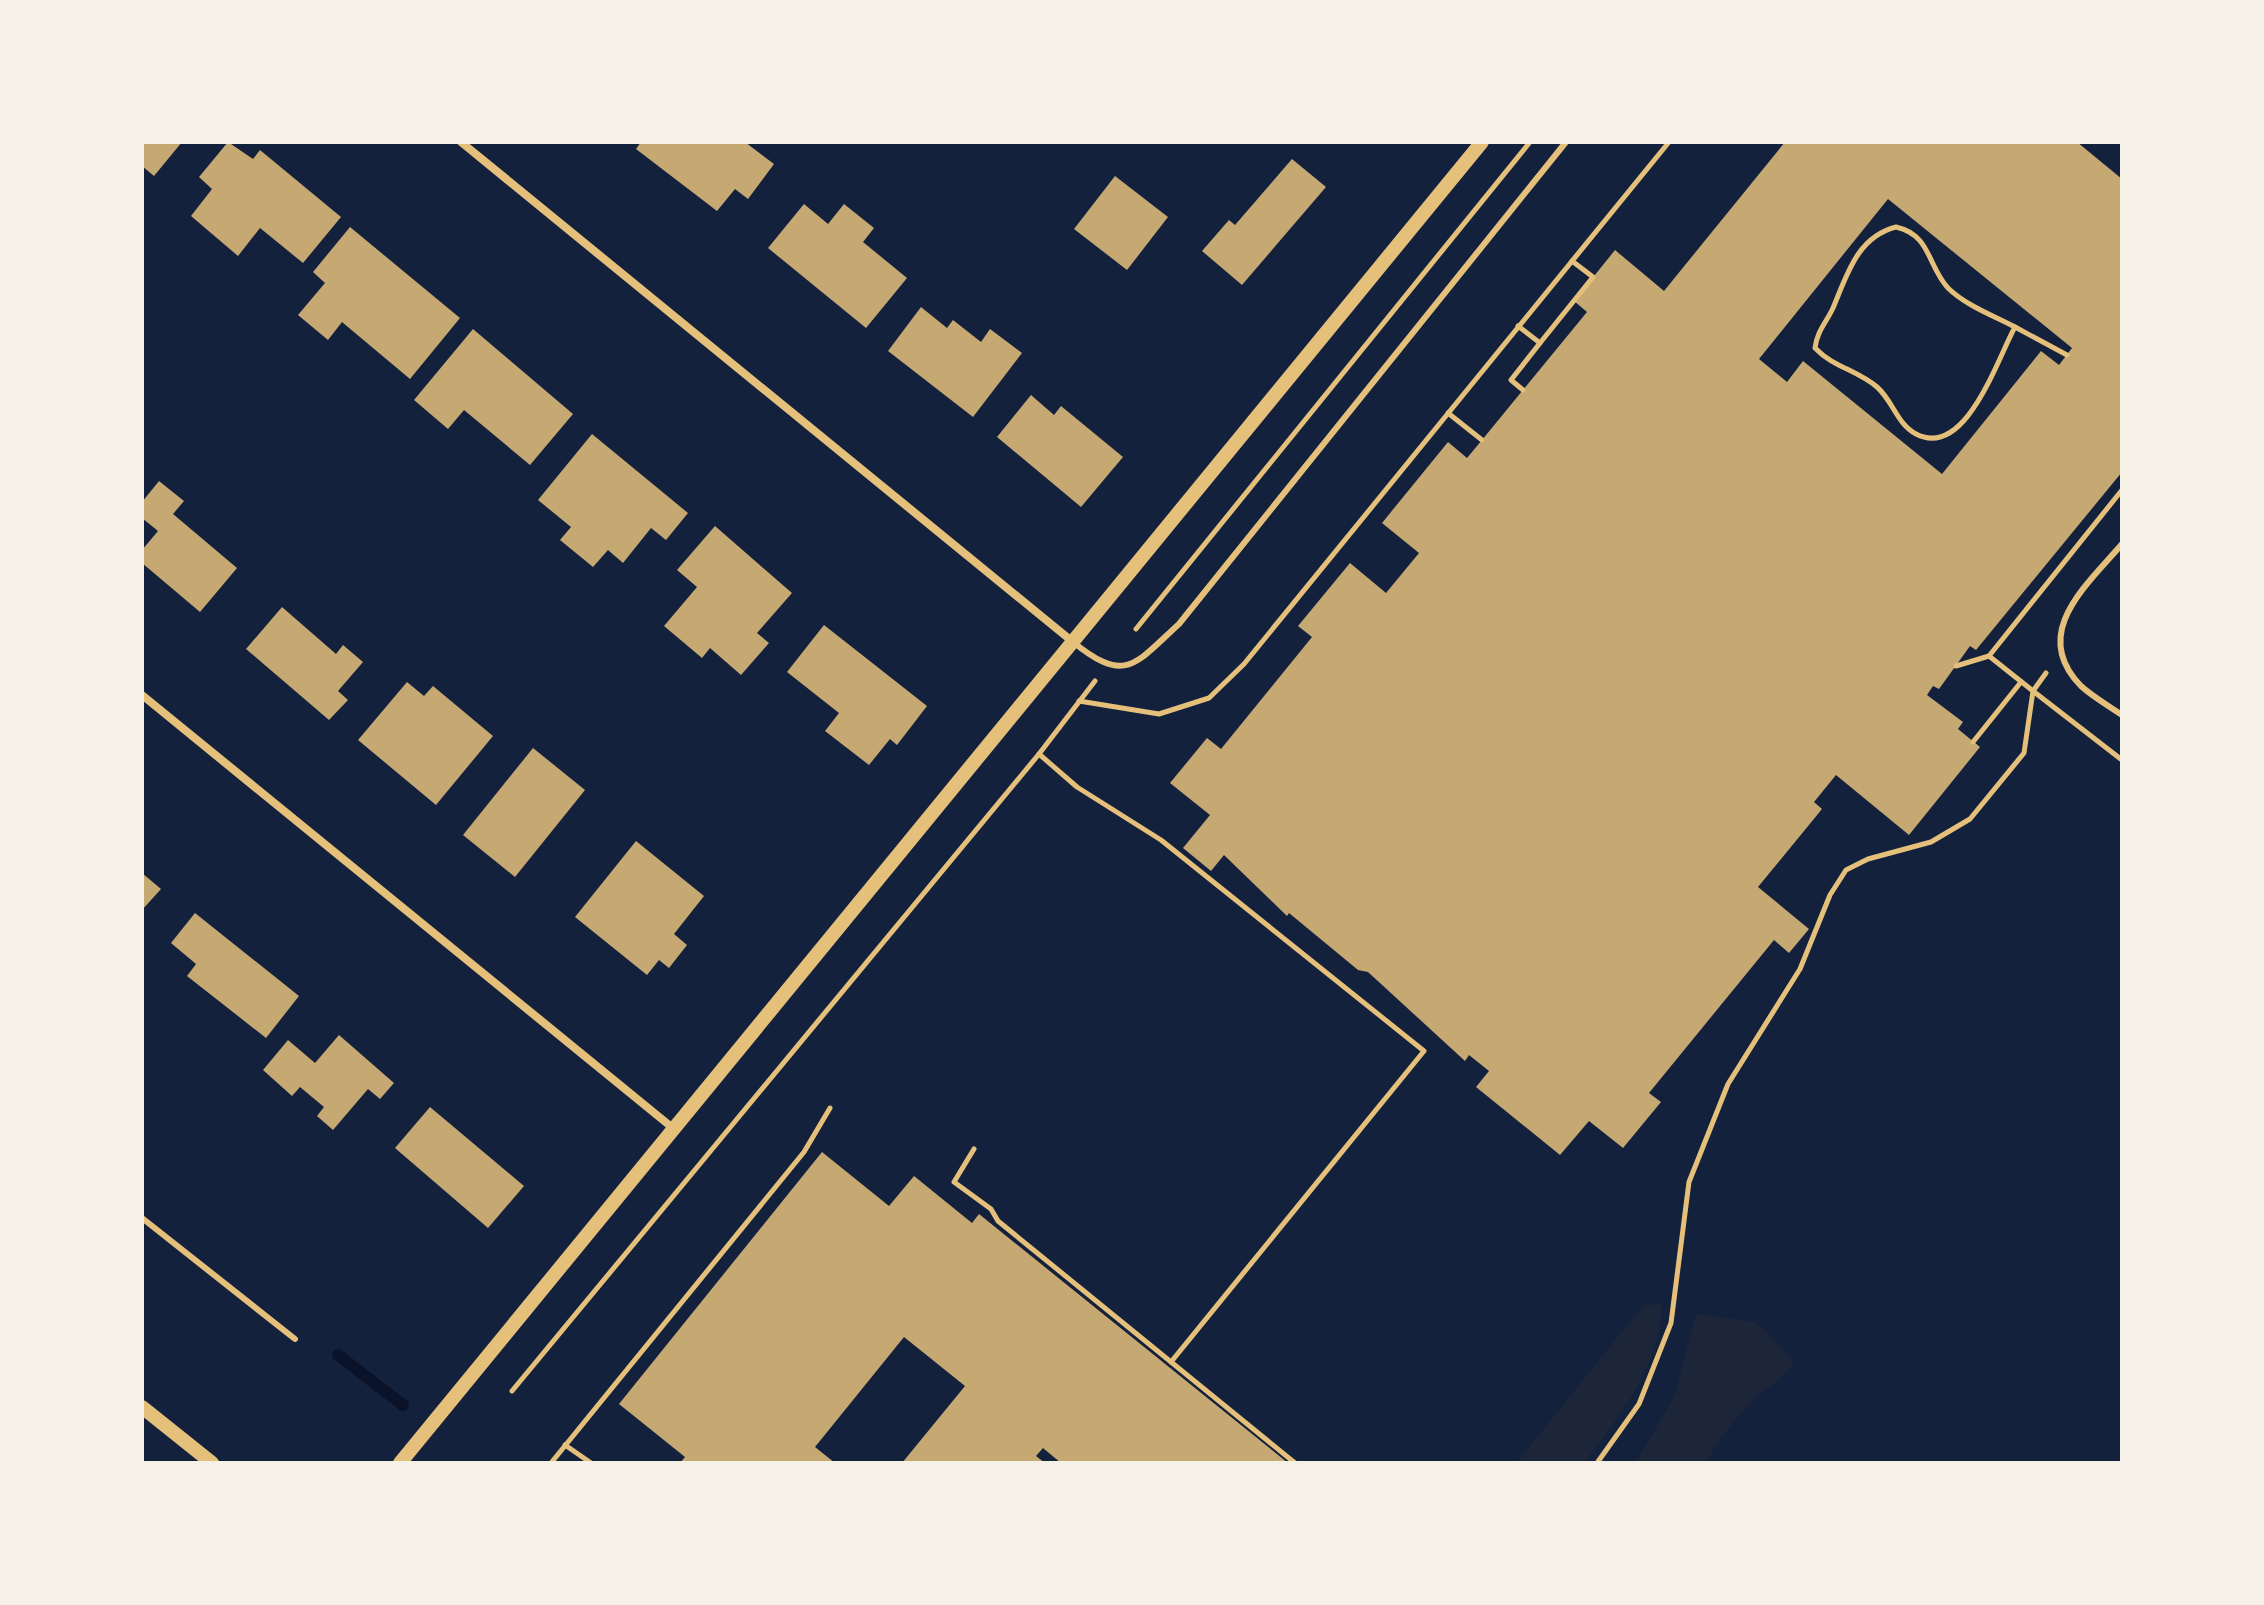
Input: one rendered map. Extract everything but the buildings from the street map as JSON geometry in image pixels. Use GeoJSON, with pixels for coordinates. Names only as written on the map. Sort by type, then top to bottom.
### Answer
{"type":"FeatureCollection","features":[{"type":"Feature","properties":{"kind":"street"},"geometry":{"type":"LineString","coordinates":[[461,142],[1073,642]]}},
{"type":"Feature","properties":{"kind":"street"},"geometry":{"type":"LineString","coordinates":[[400,1463],[1073,642],[1475,144]]}},
{"type":"Feature","properties":{"kind":"street"},"geometry":{"type":"LineString","coordinates":[[142,695],[675,1130]]}},
{"type":"Feature","properties":{"kind":"street"},"geometry":{"type":"LineString","coordinates":[[142,1407],[212,1463]]}},
{"type":"Feature","properties":{"kind":"lane"},"geometry":{"type":"LineString","coordinates":[[1073,642],[1107,666],[1135,664],[1179,624],[1566,142]]}},
{"type":"Feature","properties":{"kind":"lane"},"geometry":{"type":"LineString","coordinates":[[2122,544],[2073,603],[2059,636],[2060,655],[2081,685],[2122,715]]}},
{"type":"Feature","properties":{"kind":"lane"},"geometry":{"type":"LineString","coordinates":[[142,1218],[295,1339]]}},
{"type":"Feature","properties":{"kind":"path"},"geometry":{"type":"LineString","coordinates":[[512,1391],[1039,754],[1078,701],[1530,142]]}},
{"type":"Feature","properties":{"kind":"path"},"geometry":{"type":"LineString","coordinates":[[1078,701],[1159,714],[1209,698],[1244,664],[1669,142]]}},
{"type":"Feature","properties":{"kind":"path"},"geometry":{"type":"LineString","coordinates":[[2015,327],[1970,413],[1954,431],[1936,438],[1918,435],[1902,423],[1879,389],[1863,377],[1828,362],[1815,348],[1817,332],[1831,313],[1845,272],[1867,243],[1882,231],[1896,227],[1912,231],[1926,245],[1949,289],[2067,355]]}},
{"type":"Feature","properties":{"kind":"path"},"geometry":{"type":"LineString","coordinates":[[1523,390],[1511,380],[1593,277],[1572,261]]}},
{"type":"Feature","properties":{"kind":"path"},"geometry":{"type":"LineString","coordinates":[[1518,326],[1540,343]]}},
{"type":"Feature","properties":{"kind":"path"},"geometry":{"type":"LineString","coordinates":[[1448,413],[1482,440]]}},
{"type":"Feature","properties":{"kind":"path"},"geometry":{"type":"LineString","coordinates":[[1956,666],[1989,656],[2122,490]]}},
{"type":"Feature","properties":{"kind":"path"},"geometry":{"type":"LineString","coordinates":[[1989,656],[2122,760]]}},
{"type":"Feature","properties":{"kind":"path"},"geometry":{"type":"LineString","coordinates":[[1973,742],[2021,682]]}},
{"type":"Feature","properties":{"kind":"path"},"geometry":{"type":"LineString","coordinates":[[1597,1463],[1639,1404],[1671,1323],[1689,1182],[1728,1084],[1800,969],[1830,895],[1846,870],[1868,859],[1931,842],[1970,819],[2024,753],[2033,691]]}},
{"type":"Feature","properties":{"kind":"path"},"geometry":{"type":"LineString","coordinates":[[1039,754],[1077,787],[1161,840],[1424,1051],[1171,1362]]}},
{"type":"Feature","properties":{"kind":"path"},"geometry":{"type":"LineString","coordinates":[[551,1463],[804,1152],[830,1108]]}},
{"type":"Feature","properties":{"kind":"path"},"geometry":{"type":"LineString","coordinates":[[974,1149],[954,1182],[991,1209],[998,1221],[1295,1463]]}},
{"type":"Feature","properties":{"kind":"path"},"geometry":{"type":"LineString","coordinates":[[565,1445],[591,1463]]}},
{"type":"Feature","properties":{"kind":"shaded area"},"geometry":{"type":"Polygon","coordinates":[[[1662,1303],[1654,1348],[1636,1389],[1584,1463],[1516,1463],[1643,1306],[1662,1303]]]}},
{"type":"Feature","properties":{"kind":"shaded area"},"geometry":{"type":"Polygon","coordinates":[[[1696,1314],[1756,1322],[1794,1361],[1782,1377],[1743,1411],[1706,1463],[1636,1463],[1675,1395],[1696,1314]]]}},
{"type":"Feature","properties":{"kind":"waterway"},"geometry":{"type":"LineString","coordinates":[[338,1355],[403,1405]]}}]}
